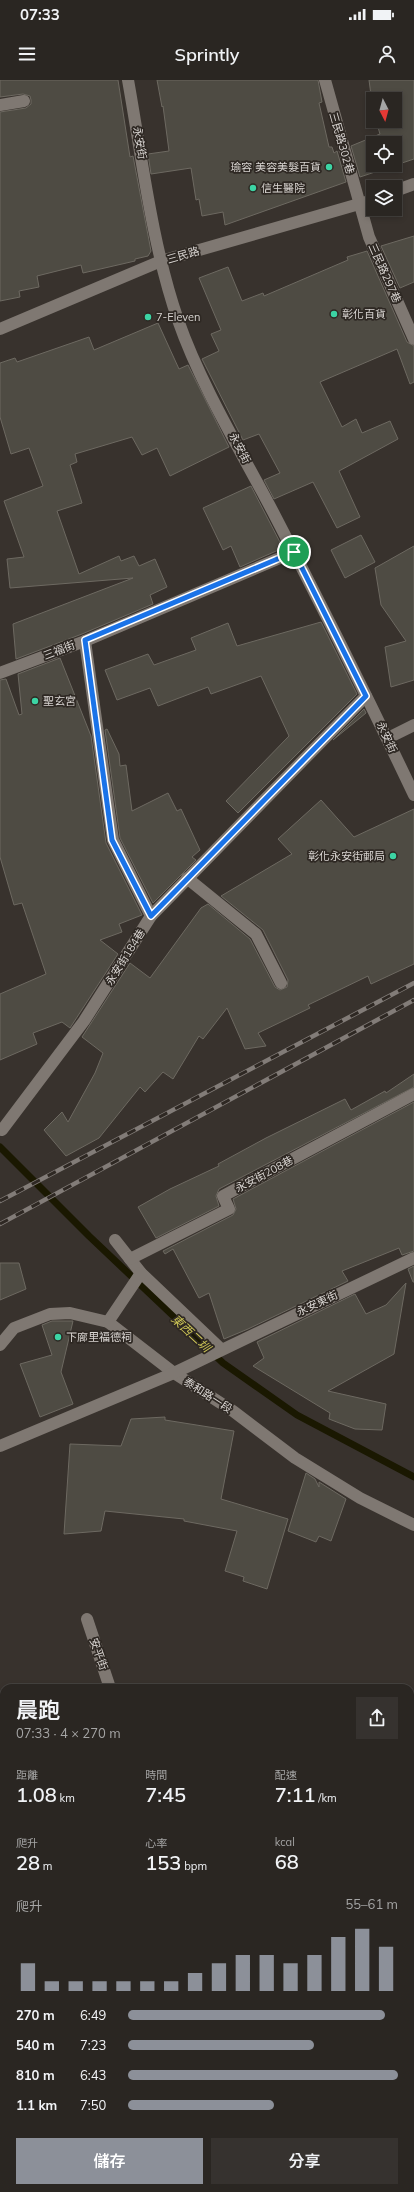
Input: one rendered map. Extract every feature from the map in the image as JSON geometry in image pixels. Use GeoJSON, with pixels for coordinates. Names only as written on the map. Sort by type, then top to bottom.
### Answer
{"type":"FeatureCollection","features":[{"type":"Feature","properties":{"kind":"street","name":"永安街"},"geometry":{"type":"LineString","coordinates":[[128,80],[161,261],[178,321],[199,370],[294,552],[388,738],[414,795]]}},
{"type":"Feature","properties":{"kind":"street","name":"三民路302巷"},"geometry":{"type":"LineString","coordinates":[[325,80],[360,206]]}},
{"type":"Feature","properties":{"kind":"street"},"geometry":{"type":"LineString","coordinates":[[0,105],[24,101]]}},
{"type":"Feature","properties":{"kind":"street"},"geometry":{"type":"LineString","coordinates":[[402,189],[414,184]]}},
{"type":"Feature","properties":{"kind":"street","name":"三民路"},"geometry":{"type":"LineString","coordinates":[[0,329],[161,261],[366,203]]}},
{"type":"Feature","properties":{"kind":"street","name":"三民路297巷"},"geometry":{"type":"LineString","coordinates":[[360,206],[369,237],[414,339]]}},
{"type":"Feature","properties":{"kind":"street","name":"三福街"},"geometry":{"type":"LineString","coordinates":[[0,673],[85,640],[294,552]]}},
{"type":"Feature","properties":{"kind":"street"},"geometry":{"type":"LineString","coordinates":[[85,640],[112,840],[151,916]]}},
{"type":"Feature","properties":{"kind":"street","name":"永安街184巷"},"geometry":{"type":"LineString","coordinates":[[2,1130],[84,1021],[151,916],[366,696]]}},
{"type":"Feature","properties":{"kind":"street"},"geometry":{"type":"LineString","coordinates":[[388,738],[414,725]]}},
{"type":"Feature","properties":{"kind":"street"},"geometry":{"type":"LineString","coordinates":[[187,878],[256,934],[281,983]]}},
{"type":"Feature","properties":{"kind":"street","name":"永安街208巷"},"geometry":{"type":"LineString","coordinates":[[130,1259],[229,1209],[223,1196],[414,1094]]}},
{"type":"Feature","properties":{"kind":"street"},"geometry":{"type":"LineString","coordinates":[[115,1240],[141,1273],[221,1349]]}},
{"type":"Feature","properties":{"kind":"street","name":"永安東街"},"geometry":{"type":"LineString","coordinates":[[174,1373],[221,1349],[414,1258]]}},
{"type":"Feature","properties":{"kind":"street"},"geometry":{"type":"LineString","coordinates":[[108,1322],[141,1273]]}},
{"type":"Feature","properties":{"kind":"street","name":"泰和路一段"},"geometry":{"type":"LineString","coordinates":[[0,1345],[14,1328],[50,1314],[70,1313],[108,1322],[174,1373],[233,1411],[295,1458],[360,1498],[414,1525]]}},
{"type":"Feature","properties":{"kind":"street"},"geometry":{"type":"LineString","coordinates":[[0,1446],[174,1373]]}},
{"type":"Feature","properties":{"kind":"street","name":"安平街"},"geometry":{"type":"LineString","coordinates":[[87,1619],[107,1684]]}},
{"type":"Feature","properties":{"kind":"street"},"geometry":{"type":"LineString","coordinates":[[414,2016],[414,2034]]}},
{"type":"Feature","properties":{"kind":"building"},"geometry":{"type":"Polygon","coordinates":[[[0,80],[118,80],[130,157],[133,156],[151,251],[148,256],[135,259],[135,261],[83,273],[81,265],[37,276],[39,287],[19,291],[20,297],[0,301],[0,112],[26,108],[31,104],[31,100],[30,96],[23,94],[0,97],[0,80]]]}},
{"type":"Feature","properties":{"kind":"building"},"geometry":{"type":"Polygon","coordinates":[[[157,80],[318,80],[322,102],[319,103],[329,147],[332,147],[334,153],[337,151],[346,182],[225,225],[223,212],[202,216],[199,199],[196,200],[191,168],[151,174],[148,154],[169,151],[163,106],[162,107],[157,80]]]}},
{"type":"Feature","properties":{"kind":"building"},"geometry":{"type":"Polygon","coordinates":[[[369,80],[414,80],[414,159],[402,163],[402,136],[375,136],[380,134],[378,128],[402,128],[402,92],[371,92],[369,80]]]}},
{"type":"Feature","properties":{"kind":"building"},"geometry":{"type":"Polygon","coordinates":[[[366,140],[366,172],[375,172],[360,177],[351,146],[366,140]]]}},
{"type":"Feature","properties":{"kind":"building"},"geometry":{"type":"Polygon","coordinates":[[[414,236],[414,282],[400,288],[381,246],[414,236]]]}},
{"type":"Feature","properties":{"kind":"building"},"geometry":{"type":"Polygon","coordinates":[[[367,251],[407,342],[414,346],[414,382],[410,384],[397,349],[320,382],[342,427],[356,419],[362,433],[390,421],[398,439],[339,471],[360,517],[337,528],[313,482],[274,499],[264,480],[280,473],[259,434],[243,440],[202,359],[219,351],[211,334],[221,330],[199,278],[228,267],[242,301],[263,293],[264,296],[348,260],[347,257],[367,251]]]}},
{"type":"Feature","properties":{"kind":"building"},"geometry":{"type":"Polygon","coordinates":[[[158,323],[179,369],[188,365],[229,447],[170,476],[157,448],[142,455],[132,437],[75,454],[77,462],[70,465],[82,503],[57,511],[79,574],[119,556],[121,561],[134,556],[139,566],[155,559],[167,587],[150,595],[153,604],[82,634],[16,659],[13,624],[133,578],[10,588],[7,559],[24,557],[4,501],[43,486],[29,448],[11,454],[0,417],[0,363],[15,358],[17,362],[89,337],[94,350],[158,323]]]}},
{"type":"Feature","properties":{"kind":"building"},"geometry":{"type":"Polygon","coordinates":[[[251,486],[283,548],[240,567],[231,546],[223,550],[203,508],[251,486]]]}},
{"type":"Feature","properties":{"kind":"building"},"geometry":{"type":"Polygon","coordinates":[[[361,535],[375,562],[345,578],[331,550],[361,535]]]}},
{"type":"Feature","properties":{"kind":"building"},"geometry":{"type":"Polygon","coordinates":[[[414,546],[414,680],[391,687],[385,647],[406,641],[381,605],[375,568],[414,546]]]}},
{"type":"Feature","properties":{"kind":"building"},"geometry":{"type":"Polygon","coordinates":[[[321,622],[357,694],[238,813],[226,801],[289,736],[261,676],[211,694],[208,687],[158,706],[150,688],[117,700],[105,670],[148,654],[154,665],[196,650],[191,638],[228,623],[237,646],[321,622]]]}},
{"type":"Feature","properties":{"kind":"building"},"geometry":{"type":"Polygon","coordinates":[[[60,658],[91,736],[106,843],[142,915],[119,924],[122,932],[100,940],[118,954],[70,1028],[62,1022],[33,1033],[37,1044],[0,1060],[0,994],[46,974],[22,903],[14,905],[0,857],[0,680],[6,679],[19,715],[22,714],[18,674],[60,658]]]}},
{"type":"Feature","properties":{"kind":"building"},"geometry":{"type":"Polygon","coordinates":[[[364,709],[366,713],[333,740],[364,709]]]}},
{"type":"Feature","properties":{"kind":"building"},"geometry":{"type":"Polygon","coordinates":[[[107,729],[119,754],[120,766],[126,765],[132,811],[168,793],[177,811],[181,809],[200,850],[192,857],[196,860],[153,903],[120,838],[105,730],[107,729]]]}},
{"type":"Feature","properties":{"kind":"building"},"geometry":{"type":"Polygon","coordinates":[[[321,800],[354,837],[414,809],[414,964],[371,984],[368,976],[308,1005],[310,1008],[258,1033],[266,1046],[245,1049],[227,1008],[203,1039],[199,1036],[173,1079],[163,1072],[145,1092],[140,1087],[99,1138],[66,1156],[44,1130],[62,1112],[68,1122],[95,1073],[103,1053],[82,1037],[130,963],[150,978],[201,908],[208,904],[250,939],[275,987],[280,990],[287,987],[288,980],[263,930],[221,896],[292,854],[278,839],[321,800]]]}},
{"type":"Feature","properties":{"kind":"building"},"geometry":{"type":"Polygon","coordinates":[[[414,1074],[414,1087],[219,1189],[216,1196],[219,1206],[156,1238],[138,1207],[170,1189],[219,1166],[218,1164],[266,1138],[345,1099],[351,1110],[385,1091],[386,1093],[414,1074]]]}},
{"type":"Feature","properties":{"kind":"building"},"geometry":{"type":"Polygon","coordinates":[[[414,1102],[414,1251],[402,1255],[399,1248],[342,1271],[348,1281],[224,1339],[209,1293],[199,1298],[173,1249],[165,1254],[163,1251],[233,1215],[236,1209],[233,1199],[414,1102]]]}},
{"type":"Feature","properties":{"kind":"building"},"geometry":{"type":"Polygon","coordinates":[[[0,1263],[19,1263],[26,1289],[0,1300],[0,1263]]]}},
{"type":"Feature","properties":{"kind":"building"},"geometry":{"type":"Polygon","coordinates":[[[414,1266],[414,1282],[413,1282],[408,1269],[414,1266]]]}},
{"type":"Feature","properties":{"kind":"building"},"geometry":{"type":"Polygon","coordinates":[[[406,1283],[394,1354],[328,1391],[386,1404],[382,1430],[355,1429],[329,1419],[330,1413],[253,1366],[264,1358],[257,1342],[355,1294],[366,1314],[386,1305],[406,1283]]]}},
{"type":"Feature","properties":{"kind":"building"},"geometry":{"type":"Polygon","coordinates":[[[52,1321],[73,1321],[61,1372],[73,1404],[40,1417],[20,1364],[52,1355],[42,1325],[52,1321]]]}},
{"type":"Feature","properties":{"kind":"building"},"geometry":{"type":"Polygon","coordinates":[[[165,1417],[165,1420],[234,1431],[221,1499],[288,1519],[267,1589],[243,1581],[244,1577],[225,1571],[237,1531],[184,1521],[184,1519],[105,1511],[101,1531],[64,1534],[70,1444],[121,1446],[131,1419],[165,1417]]]}},
{"type":"Feature","properties":{"kind":"building"},"geometry":{"type":"Polygon","coordinates":[[[306,1473],[315,1479],[319,1487],[319,1482],[346,1499],[331,1541],[319,1536],[316,1542],[288,1531],[306,1473]]]}},
{"type":"Feature","properties":{"kind":"waterway","name":"東西二圳"},"geometry":{"type":"LineString","coordinates":[[0,1147],[89,1236],[223,1363],[297,1415],[414,1477]]}},
{"type":"Feature","properties":{"kind":"railway"},"geometry":{"type":"LineString","coordinates":[[0,1201],[414,983]]}},
{"type":"Feature","properties":{"kind":"railway"},"geometry":{"type":"LineString","coordinates":[[0,1224],[414,1000]]}},
{"type":"Feature","properties":{"kind":"place","name":"瑜容 美容美髮百貨"},"geometry":{"type":"Point","coordinates":[329,167]}},
{"type":"Feature","properties":{"kind":"place","name":"信生醫院"},"geometry":{"type":"Point","coordinates":[253,188]}},
{"type":"Feature","properties":{"kind":"place","name":"彰化百貨"},"geometry":{"type":"Point","coordinates":[334,314]}},
{"type":"Feature","properties":{"kind":"place","name":"7-Eleven"},"geometry":{"type":"Point","coordinates":[148,317]}},
{"type":"Feature","properties":{"kind":"place","name":"聖玄宮"},"geometry":{"type":"Point","coordinates":[35,701]}},
{"type":"Feature","properties":{"kind":"place","name":"彰化永安街郵局"},"geometry":{"type":"Point","coordinates":[393,856]}},
{"type":"Feature","properties":{"kind":"place","name":"下廍里福德祠"},"geometry":{"type":"Point","coordinates":[58,1337]}},
{"type":"Feature","properties":{"kind":"route"},"geometry":{"type":"LineString","coordinates":[[294,552],[366,696],[151,916],[112,840],[85,640],[294,552]]}}]}
